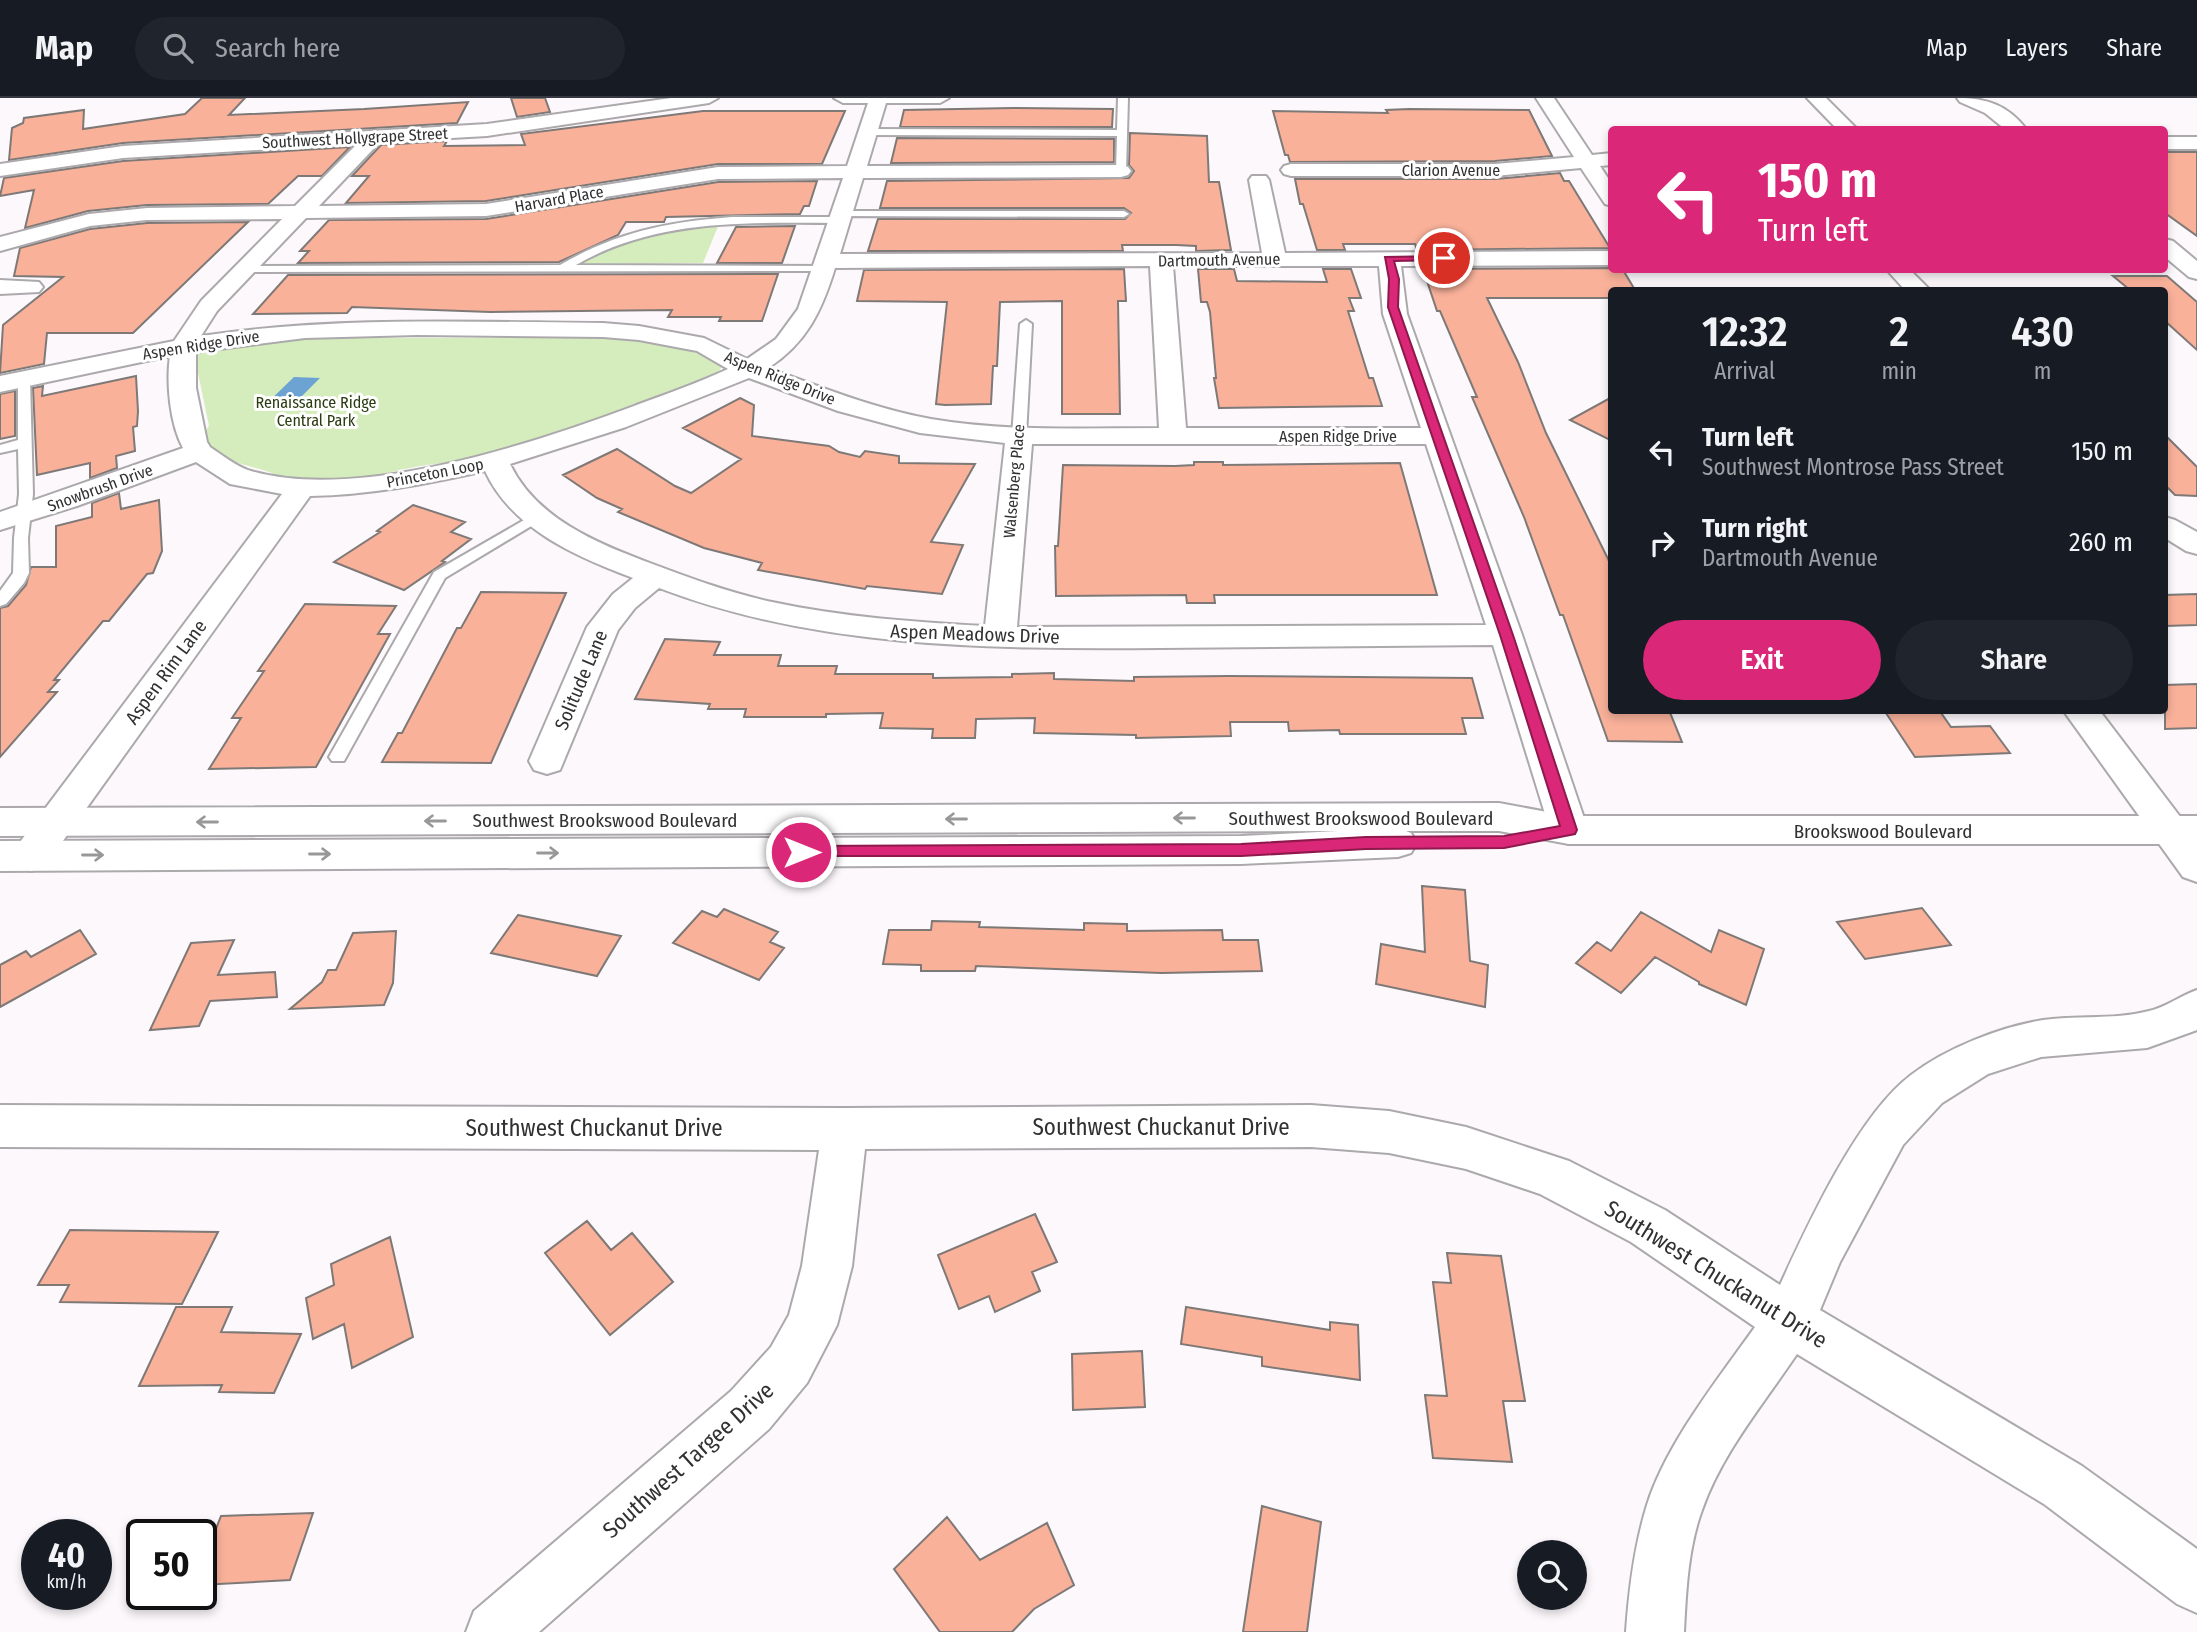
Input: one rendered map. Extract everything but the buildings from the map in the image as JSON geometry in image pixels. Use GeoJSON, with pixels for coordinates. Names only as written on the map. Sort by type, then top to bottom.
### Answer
{"type":"FeatureCollection","features":[{"type":"Feature","properties":{"kind":"street","name":"Southwest Hollygrape Street"},"geometry":{"type":"LineString","coordinates":[[0,170],[95,155],[512,127],[709,98]]}},
{"type":"Feature","properties":{"kind":"street"},"geometry":{"type":"LineString","coordinates":[[843,98],[940,98]]}},
{"type":"Feature","properties":{"kind":"street","name":"Princeton Loop"},"geometry":{"type":"LineString","coordinates":[[200,452],[216,465],[244,477],[301,489],[366,486],[494,461],[605,427],[746,368],[772,354],[792,336],[806,318],[879,98]]}},
{"type":"Feature","properties":{"kind":"street"},"geometry":{"type":"LineString","coordinates":[[1545,98],[1608,194]]}},
{"type":"Feature","properties":{"kind":"street"},"geometry":{"type":"LineString","coordinates":[[1816,98],[1845,126]]}},
{"type":"Feature","properties":{"kind":"street"},"geometry":{"type":"LineString","coordinates":[[1966,98],[1992,109],[2013,126]]}},
{"type":"Feature","properties":{"kind":"street"},"geometry":{"type":"LineString","coordinates":[[200,452],[190,435],[180,366],[183,348],[201,316],[374,137]]}},
{"type":"Feature","properties":{"kind":"street"},"geometry":{"type":"LineString","coordinates":[[2168,143],[2197,143]]}},
{"type":"Feature","properties":{"kind":"street","name":"Clarion Avenue"},"geometry":{"type":"LineString","coordinates":[[1291,170],[1495,170],[1608,160]]}},
{"type":"Feature","properties":{"kind":"street","name":"Harvard Place"},"geometry":{"type":"LineString","coordinates":[[0,244],[29,234],[89,220],[135,215],[486,211],[718,173],[1121,171]]}},
{"type":"Feature","properties":{"kind":"street"},"geometry":{"type":"LineString","coordinates":[[1259,180],[1275,260]]}},
{"type":"Feature","properties":{"kind":"street"},"geometry":{"type":"LineString","coordinates":[[2168,251],[2197,254]]}},
{"type":"Feature","properties":{"kind":"street"},"geometry":{"type":"LineString","coordinates":[[2168,251],[2197,272]]}},
{"type":"Feature","properties":{"kind":"street"},"geometry":{"type":"LineString","coordinates":[[1388,258],[1394,279],[1395,314],[1506,635],[1569,830]]}},
{"type":"Feature","properties":{"kind":"street","name":"Dartmouth Avenue"},"geometry":{"type":"LineString","coordinates":[[825,264],[1608,258]]}},
{"type":"Feature","properties":{"kind":"street"},"geometry":{"type":"LineString","coordinates":[[1161,261],[1173,436]]}},
{"type":"Feature","properties":{"kind":"street"},"geometry":{"type":"LineString","coordinates":[[1901,273],[1915,287]]}},
{"type":"Feature","properties":{"kind":"street"},"geometry":{"type":"LineString","coordinates":[[0,287],[31,287]]}},
{"type":"Feature","properties":{"kind":"street","name":"Aspen Ridge Drive"},"geometry":{"type":"LineString","coordinates":[[12,382],[251,336],[306,331],[603,330],[704,345],[746,368],[847,405],[917,424],[1018,436],[1438,436]]}},
{"type":"Feature","properties":{"kind":"street","name":"Walsenberg Place"},"geometry":{"type":"LineString","coordinates":[[1000,638],[1018,436]]}},
{"type":"Feature","properties":{"kind":"street","name":"Snowbrush Drive"},"geometry":{"type":"LineString","coordinates":[[13,517],[200,452]]}},
{"type":"Feature","properties":{"kind":"street","name":"Aspen Meadows Drive"},"geometry":{"type":"LineString","coordinates":[[494,461],[515,498],[560,534],[653,577],[744,605],[815,620],[914,634],[1000,638],[1506,635]]}},
{"type":"Feature","properties":{"kind":"street","name":"Aspen Rim Lane"},"geometry":{"type":"LineString","coordinates":[[15,856],[55,822],[301,489]]}},
{"type":"Feature","properties":{"kind":"street"},"geometry":{"type":"LineString","coordinates":[[2168,528],[2197,545]]}},
{"type":"Feature","properties":{"kind":"street","name":"Solitude Lane"},"geometry":{"type":"LineString","coordinates":[[547,761],[603,626],[624,601],[653,577]]}},
{"type":"Feature","properties":{"kind":"street"},"geometry":{"type":"LineString","coordinates":[[2083,714],[2183,830],[2197,867]]}},
{"type":"Feature","properties":{"kind":"street","name":"Southwest Brookswood Boulevard"},"geometry":{"type":"LineString","coordinates":[[0,822],[1499,817],[1569,830]]}},
{"type":"Feature","properties":{"kind":"street","name":"Southwest Brookswood Boulevard"},"geometry":{"type":"LineString","coordinates":[[15,856],[1241,850],[1366,843],[1504,842],[1569,830]]}},
{"type":"Feature","properties":{"kind":"street","name":"Brookswood Boulevard"},"geometry":{"type":"LineString","coordinates":[[1569,830],[2183,830]]}},
{"type":"Feature","properties":{"kind":"street"},"geometry":{"type":"LineString","coordinates":[[1655,1632],[1658,1583],[1675,1505],[1710,1436],[1790,1321],[1822,1247],[1887,1130],[1926,1089],[1975,1059],[2041,1039],[2147,1030],[2186,1016],[2197,1008]]}},
{"type":"Feature","properties":{"kind":"street","name":"Southwest Chuckanut Drive"},"geometry":{"type":"LineString","coordinates":[[0,1126],[845,1129],[1311,1126],[1389,1132],[1465,1148],[1552,1176],[1648,1226],[1790,1321],[2063,1485],[2197,1584]]}},
{"type":"Feature","properties":{"kind":"street","name":"Southwest Targee Drive"},"geometry":{"type":"LineString","coordinates":[[495,1632],[750,1410],[789,1365],[812,1325],[827,1266],[845,1129]]}},
{"type":"Feature","properties":{"kind":"lane"},"geometry":{"type":"LineString","coordinates":[[1121,171],[1123,98]]}},
{"type":"Feature","properties":{"kind":"lane"},"geometry":{"type":"LineString","coordinates":[[868,132],[1120,133]]}},
{"type":"Feature","properties":{"kind":"lane"},"geometry":{"type":"LineString","coordinates":[[563,268],[615,241],[677,225],[719,220],[1124,214]]}},
{"type":"Feature","properties":{"kind":"lane"},"geometry":{"type":"LineString","coordinates":[[244,269],[825,264]]}},
{"type":"Feature","properties":{"kind":"lane","name":"Walsenberg Place"},"geometry":{"type":"LineString","coordinates":[[1018,436],[1026,324]]}},
{"type":"Feature","properties":{"kind":"lane"},"geometry":{"type":"LineString","coordinates":[[0,601],[21,575],[13,517],[24,443],[12,382]]}},
{"type":"Feature","properties":{"kind":"lane"},"geometry":{"type":"LineString","coordinates":[[0,449],[24,443]]}},
{"type":"Feature","properties":{"kind":"lane"},"geometry":{"type":"LineString","coordinates":[[338,757],[439,575],[538,516]]}},
{"type":"Feature","properties":{"kind":"green space"},"geometry":{"type":"Polygon","coordinates":[[[719,224],[703,263],[579,264],[612,248],[646,237],[719,224]]]}},
{"type":"Feature","properties":{"kind":"green space","name":"Renaissance Ridge Central Park"},"geometry":{"type":"Polygon","coordinates":[[[608,338],[688,351],[716,361],[722,367],[714,377],[690,383],[533,443],[468,459],[352,480],[324,482],[276,478],[272,473],[233,461],[209,444],[203,434],[209,426],[197,368],[192,366],[196,354],[286,340],[608,338]]]}},
{"type":"Feature","properties":{"kind":"water"},"geometry":{"type":"Polygon","coordinates":[[[294,377],[320,378],[289,409],[263,407],[294,377]]]}},
{"type":"Feature","properties":{"kind":"route"},"geometry":{"type":"LineString","coordinates":[[801,852],[1241,850],[1366,843],[1504,842],[1569,830],[1506,635],[1393,307],[1395,284],[1388,258],[1444,258]]}}]}
